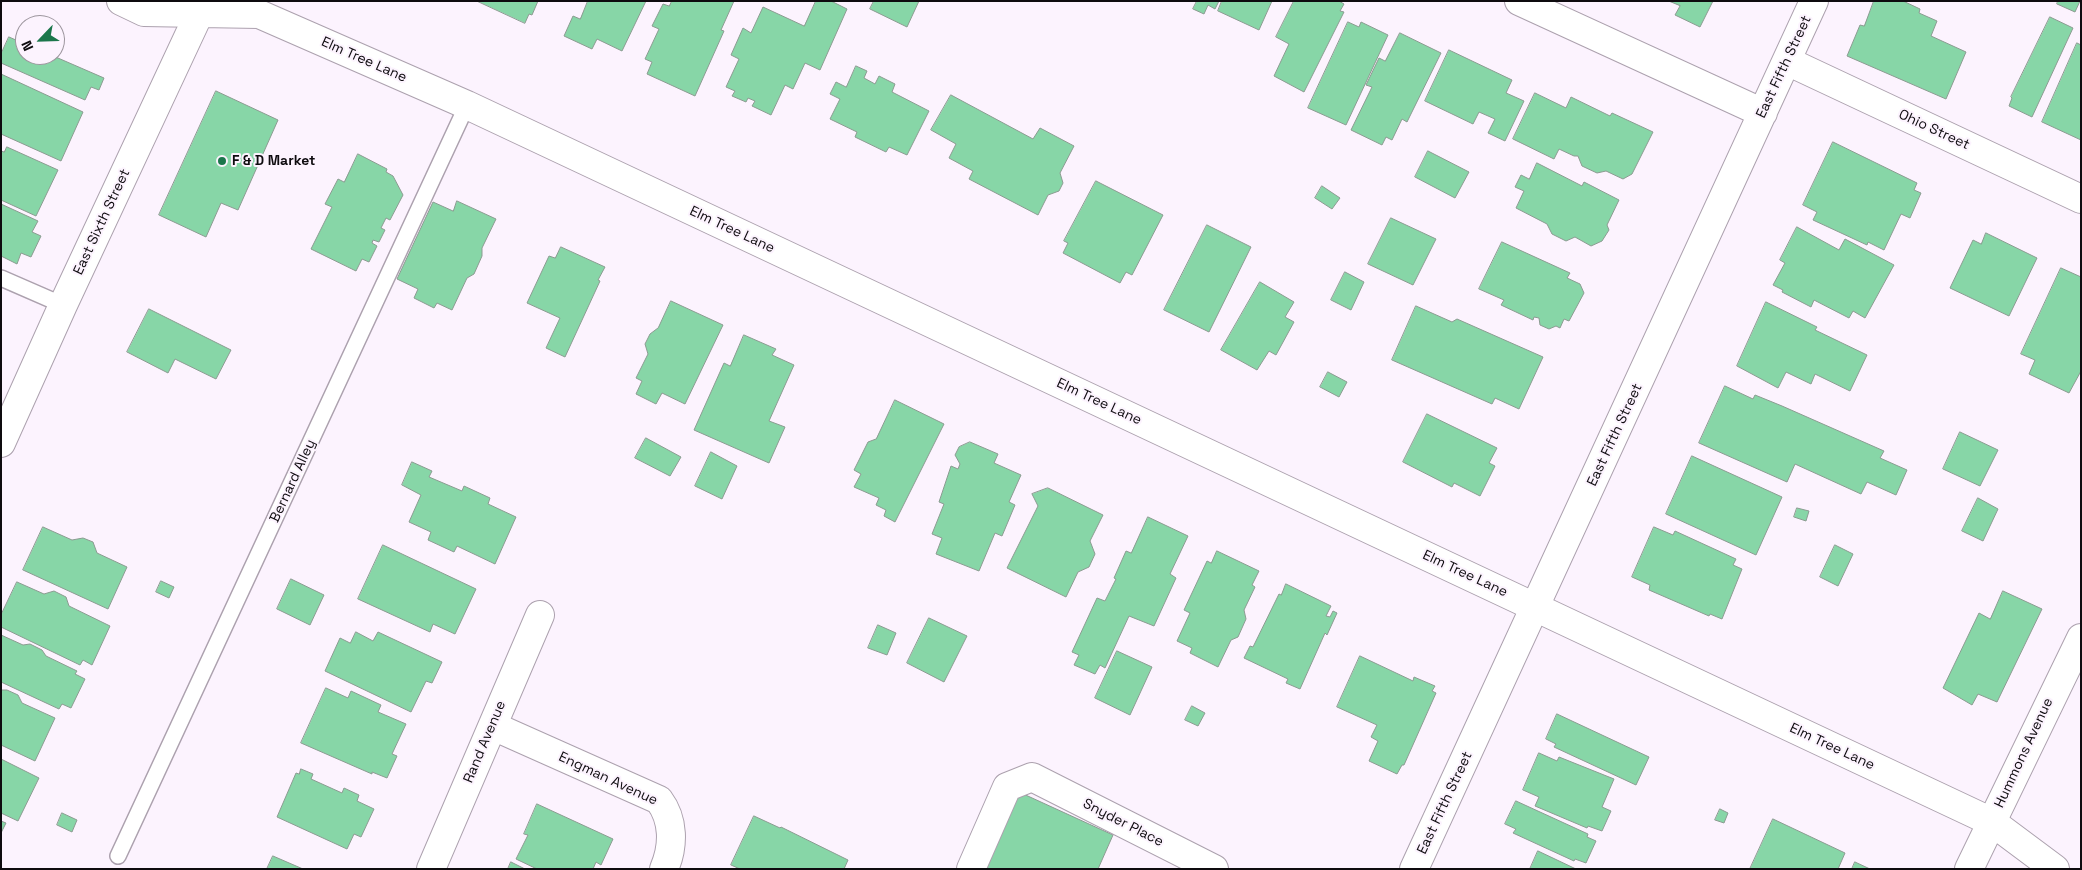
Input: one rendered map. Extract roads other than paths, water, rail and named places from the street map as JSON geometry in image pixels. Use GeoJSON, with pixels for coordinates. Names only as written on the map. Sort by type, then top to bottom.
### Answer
{"type":"FeatureCollection","features":[{"type":"Feature","properties":{"kind":"street","name":"Elm Tree Lane"},"geometry":{"type":"LineString","coordinates":[[121,1],[144,12],[202,7],[259,14],[467,105],[1992,822],[2055,869]]}},
{"type":"Feature","properties":{"kind":"street"},"geometry":{"type":"LineString","coordinates":[[1519,1],[1762,113]]}},
{"type":"Feature","properties":{"kind":"street","name":"East Fifth Street"},"geometry":{"type":"LineString","coordinates":[[1414,869],[1814,1]]}},
{"type":"Feature","properties":{"kind":"street","name":"East Sixth Street"},"geometry":{"type":"LineString","coordinates":[[1,444],[202,7]]}},
{"type":"Feature","properties":{"kind":"street","name":"Ohio Street"},"geometry":{"type":"LineString","coordinates":[[1787,61],[2081,198]]}},
{"type":"Feature","properties":{"kind":"street","name":"Rand Avenue"},"geometry":{"type":"LineString","coordinates":[[431,869],[540,615]]}},
{"type":"Feature","properties":{"kind":"street","name":"Hummons Avenue"},"geometry":{"type":"LineString","coordinates":[[1969,869],[2081,638]]}},
{"type":"Feature","properties":{"kind":"street","name":"Engman Avenue"},"geometry":{"type":"LineString","coordinates":[[492,726],[659,800],[666,810],[670,823],[671,840],[668,860],[664,869]]}},
{"type":"Feature","properties":{"kind":"street","name":"Snyder Place"},"geometry":{"type":"LineString","coordinates":[[971,869],[1007,787],[1032,776],[1214,869]]}},
{"type":"Feature","properties":{"kind":"lane","name":"Bernard Alley"},"geometry":{"type":"LineString","coordinates":[[118,856],[467,105]]}},
{"type":"Feature","properties":{"kind":"lane"},"geometry":{"type":"LineString","coordinates":[[1,278],[63,306]]}},
{"type":"Feature","properties":{"kind":"place","name":"F & D Market"},"geometry":{"type":"Point","coordinates":[222,161]}}]}
